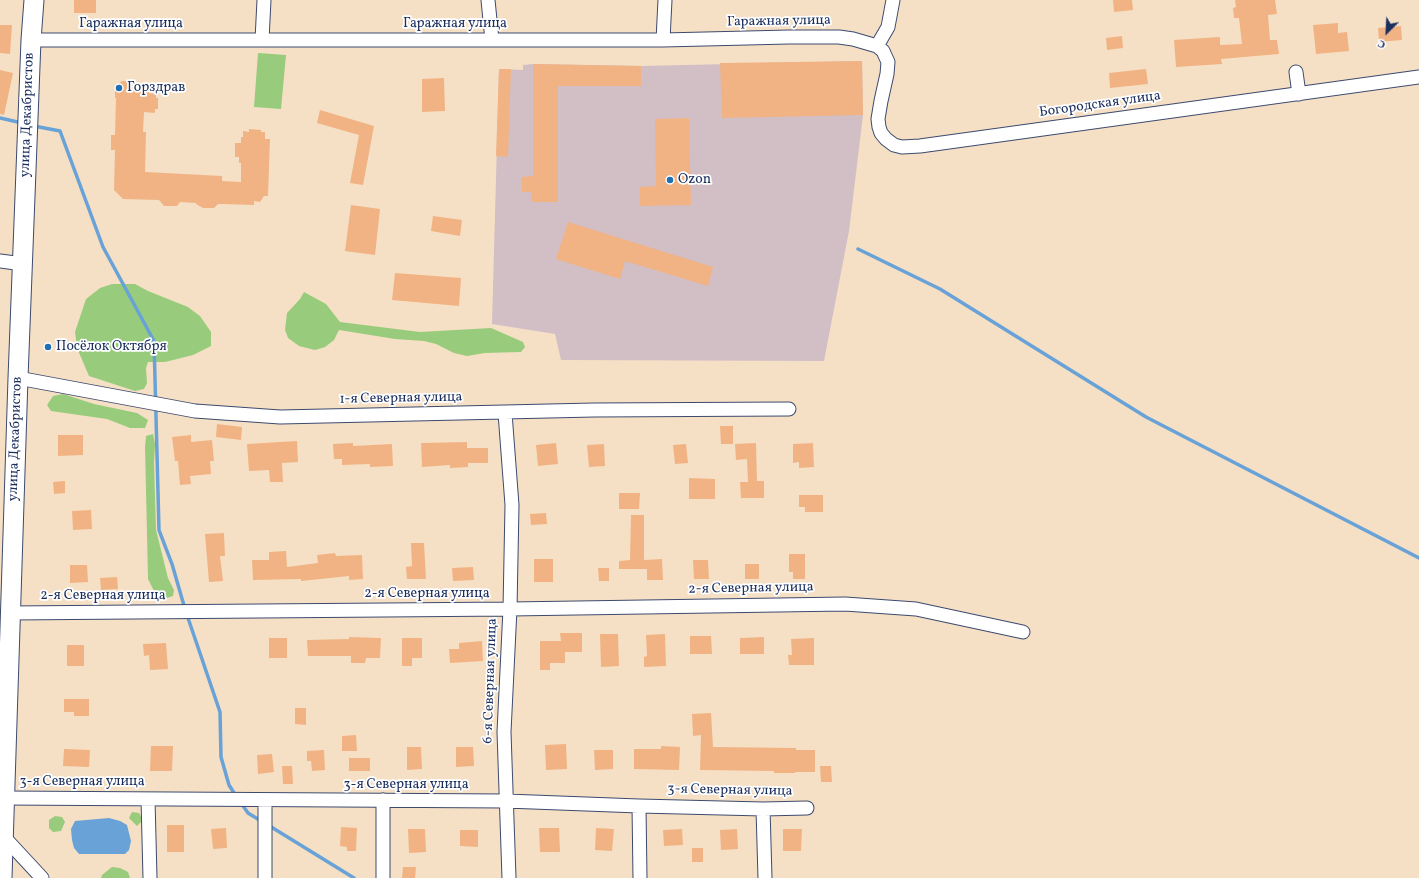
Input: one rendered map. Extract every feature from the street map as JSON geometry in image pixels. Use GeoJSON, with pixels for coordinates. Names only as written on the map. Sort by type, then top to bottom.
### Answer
{"type":"FeatureCollection","features":[{"type":"Feature","properties":{"kind":"highway","name":"улица Декабристов"},"geometry":{"type":"LineString","coordinates":[[2,878],[2,837],[18,378],[31,40],[34,0]]}},
{"type":"Feature","properties":{"kind":"street"},"geometry":{"type":"LineString","coordinates":[[262,40],[264,0]]}},
{"type":"Feature","properties":{"kind":"street"},"geometry":{"type":"LineString","coordinates":[[488,0],[492,40]]}},
{"type":"Feature","properties":{"kind":"street"},"geometry":{"type":"LineString","coordinates":[[663,40],[665,0]]}},
{"type":"Feature","properties":{"kind":"street"},"geometry":{"type":"LineString","coordinates":[[877,46],[888,27],[893,0]]}},
{"type":"Feature","properties":{"kind":"street","name":"Гаражная улица"},"geometry":{"type":"LineString","coordinates":[[31,40],[663,40],[839,37],[853,39],[877,46]]}},
{"type":"Feature","properties":{"kind":"street","name":"Богородская улица"},"geometry":{"type":"LineString","coordinates":[[877,46],[884,51],[888,62],[878,119],[879,127],[881,133],[886,139],[894,145],[902,147],[928,145],[1419,77]]}},
{"type":"Feature","properties":{"kind":"street"},"geometry":{"type":"LineString","coordinates":[[1296,72],[1299,94]]}},
{"type":"Feature","properties":{"kind":"street"},"geometry":{"type":"LineString","coordinates":[[0,261],[23,264]]}},
{"type":"Feature","properties":{"kind":"street","name":"1-я Северная улица"},"geometry":{"type":"LineString","coordinates":[[18,378],[195,411],[280,417],[594,410],[789,409]]}},
{"type":"Feature","properties":{"kind":"street","name":"6-я Северная улица"},"geometry":{"type":"LineString","coordinates":[[505,413],[512,505],[510,609],[504,732],[509,878]]}},
{"type":"Feature","properties":{"kind":"street","name":"2-я Северная улица"},"geometry":{"type":"LineString","coordinates":[[10,613],[510,609],[845,604],[916,609],[1023,632]]}},
{"type":"Feature","properties":{"kind":"street","name":"3-я Северная улица"},"geometry":{"type":"LineString","coordinates":[[4,798],[506,801],[763,809],[807,808]]}},
{"type":"Feature","properties":{"kind":"street"},"geometry":{"type":"LineString","coordinates":[[148,799],[150,878]]}},
{"type":"Feature","properties":{"kind":"street"},"geometry":{"type":"LineString","coordinates":[[265,800],[265,878]]}},
{"type":"Feature","properties":{"kind":"street"},"geometry":{"type":"LineString","coordinates":[[383,800],[383,878]]}},
{"type":"Feature","properties":{"kind":"street"},"geometry":{"type":"LineString","coordinates":[[639,806],[640,878]]}},
{"type":"Feature","properties":{"kind":"street"},"geometry":{"type":"LineString","coordinates":[[763,809],[765,878]]}},
{"type":"Feature","properties":{"kind":"street"},"geometry":{"type":"LineString","coordinates":[[2,837],[42,878]]}},
{"type":"Feature","properties":{"kind":"shaded area"},"geometry":{"type":"Polygon","coordinates":[[[862,61],[863,115],[849,231],[824,361],[561,360],[555,334],[492,324],[499,69],[523,70],[523,65],[533,64],[641,66],[862,61]]]}},
{"type":"Feature","properties":{"kind":"green space"},"geometry":{"type":"Polygon","coordinates":[[[258,53],[286,55],[281,109],[254,107],[258,53]]]}},
{"type":"Feature","properties":{"kind":"green space"},"geometry":{"type":"Polygon","coordinates":[[[112,284],[135,284],[148,291],[188,307],[200,316],[211,332],[211,346],[193,355],[165,362],[148,362],[146,368],[147,383],[144,389],[135,391],[89,376],[77,348],[75,332],[86,299],[100,288],[112,284]]]}},
{"type":"Feature","properties":{"kind":"green space"},"geometry":{"type":"Polygon","coordinates":[[[304,292],[326,304],[340,322],[420,332],[491,328],[523,342],[525,347],[521,352],[485,353],[467,356],[454,353],[436,344],[424,341],[395,339],[339,330],[334,340],[325,347],[315,350],[299,346],[288,338],[285,330],[287,313],[300,299],[304,292]]]}},
{"type":"Feature","properties":{"kind":"green space"},"geometry":{"type":"Polygon","coordinates":[[[63,394],[94,404],[137,413],[148,420],[145,428],[130,428],[107,419],[51,411],[47,405],[53,396],[63,394]]]}},
{"type":"Feature","properties":{"kind":"green space"},"geometry":{"type":"Polygon","coordinates":[[[153,434],[155,444],[154,463],[156,530],[168,578],[174,590],[173,596],[167,598],[154,591],[148,579],[145,447],[146,436],[153,434]]]}},
{"type":"Feature","properties":{"kind":"green space"},"geometry":{"type":"Polygon","coordinates":[[[132,812],[139,813],[143,820],[137,826],[129,818],[132,812]]]}},
{"type":"Feature","properties":{"kind":"green space"},"geometry":{"type":"Polygon","coordinates":[[[55,816],[62,817],[65,822],[61,831],[53,832],[49,828],[49,820],[55,816]]]}},
{"type":"Feature","properties":{"kind":"green space"},"geometry":{"type":"Polygon","coordinates":[[[112,867],[120,868],[128,872],[130,878],[101,878],[102,875],[112,867]]]}},
{"type":"Feature","properties":{"kind":"water"},"geometry":{"type":"Polygon","coordinates":[[[109,818],[127,825],[131,841],[129,850],[125,854],[79,854],[74,848],[72,840],[71,829],[75,821],[109,818]]]}},
{"type":"Feature","properties":{"kind":"building"},"geometry":{"type":"Polygon","coordinates":[[[74,0],[96,0],[96,13],[74,13],[74,0]]]}},
{"type":"Feature","properties":{"kind":"building"},"geometry":{"type":"Polygon","coordinates":[[[1113,0],[1132,0],[1133,10],[1114,12],[1113,0]]]}},
{"type":"Feature","properties":{"kind":"building"},"geometry":{"type":"Polygon","coordinates":[[[1235,0],[1275,0],[1277,14],[1268,15],[1270,40],[1277,40],[1279,54],[1221,59],[1222,64],[1176,67],[1174,40],[1220,37],[1220,45],[1242,44],[1239,18],[1234,18],[1233,8],[1236,7],[1235,0]]]}},
{"type":"Feature","properties":{"kind":"building"},"geometry":{"type":"Polygon","coordinates":[[[1338,23],[1338,33],[1347,32],[1349,51],[1316,54],[1313,25],[1338,23]]]}},
{"type":"Feature","properties":{"kind":"building"},"geometry":{"type":"Polygon","coordinates":[[[0,25],[12,25],[10,54],[0,53],[0,25]]]}},
{"type":"Feature","properties":{"kind":"building"},"geometry":{"type":"Polygon","coordinates":[[[1401,26],[1402,40],[1379,42],[1378,28],[1401,26]]]}},
{"type":"Feature","properties":{"kind":"building"},"geometry":{"type":"Polygon","coordinates":[[[1122,36],[1123,48],[1107,50],[1106,38],[1122,36]]]}},
{"type":"Feature","properties":{"kind":"building"},"geometry":{"type":"Polygon","coordinates":[[[862,61],[863,115],[722,118],[720,63],[862,61]]]}},
{"type":"Feature","properties":{"kind":"building"},"geometry":{"type":"Polygon","coordinates":[[[533,64],[641,66],[641,86],[558,86],[558,202],[532,202],[531,192],[522,192],[522,177],[533,176],[533,64]]]}},
{"type":"Feature","properties":{"kind":"building"},"geometry":{"type":"Polygon","coordinates":[[[499,69],[511,69],[508,157],[496,156],[499,69]]]}},
{"type":"Feature","properties":{"kind":"building"},"geometry":{"type":"Polygon","coordinates":[[[1146,69],[1148,84],[1110,88],[1109,73],[1146,69]]]}},
{"type":"Feature","properties":{"kind":"building"},"geometry":{"type":"Polygon","coordinates":[[[0,70],[13,73],[4,115],[0,114],[0,70]]]}},
{"type":"Feature","properties":{"kind":"building"},"geometry":{"type":"Polygon","coordinates":[[[444,78],[445,111],[422,112],[422,79],[444,78]]]}},
{"type":"Feature","properties":{"kind":"building"},"geometry":{"type":"Polygon","coordinates":[[[122,81],[132,81],[132,90],[149,91],[149,93],[156,94],[156,98],[158,98],[158,109],[155,109],[155,113],[144,112],[143,132],[146,132],[145,172],[222,176],[222,181],[241,182],[241,163],[239,163],[239,157],[235,157],[235,143],[241,143],[243,131],[249,132],[249,129],[261,130],[261,132],[265,132],[265,139],[270,139],[268,196],[264,196],[260,202],[254,201],[254,205],[218,204],[214,208],[203,208],[196,203],[180,202],[177,206],[164,206],[159,200],[123,199],[114,190],[115,150],[111,150],[111,135],[115,135],[115,86],[122,81]]]}},
{"type":"Feature","properties":{"kind":"building"},"geometry":{"type":"Polygon","coordinates":[[[320,110],[374,126],[363,185],[350,183],[359,135],[317,123],[320,110]]]}},
{"type":"Feature","properties":{"kind":"building"},"geometry":{"type":"Polygon","coordinates":[[[689,118],[691,205],[640,206],[640,187],[656,186],[655,119],[689,118]]]}},
{"type":"Feature","properties":{"kind":"building"},"geometry":{"type":"Polygon","coordinates":[[[351,205],[380,209],[375,255],[345,251],[351,205]]]}},
{"type":"Feature","properties":{"kind":"building"},"geometry":{"type":"Polygon","coordinates":[[[433,216],[462,220],[460,236],[431,231],[433,216]]]}},
{"type":"Feature","properties":{"kind":"building"},"geometry":{"type":"Polygon","coordinates":[[[568,222],[713,267],[708,286],[625,261],[620,279],[556,259],[568,222]]]}},
{"type":"Feature","properties":{"kind":"building"},"geometry":{"type":"Polygon","coordinates":[[[395,273],[461,278],[459,306],[392,300],[395,273]]]}},
{"type":"Feature","properties":{"kind":"building"},"geometry":{"type":"Polygon","coordinates":[[[217,424],[242,427],[241,440],[216,437],[217,424]]]}},
{"type":"Feature","properties":{"kind":"building"},"geometry":{"type":"Polygon","coordinates":[[[720,426],[733,426],[733,444],[721,444],[720,426]]]}},
{"type":"Feature","properties":{"kind":"building"},"geometry":{"type":"Polygon","coordinates":[[[58,435],[83,435],[83,455],[58,456],[58,435]]]}},
{"type":"Feature","properties":{"kind":"building"},"geometry":{"type":"Polygon","coordinates":[[[191,435],[191,442],[212,440],[214,461],[210,461],[211,474],[190,476],[191,484],[180,485],[178,461],[175,461],[172,437],[191,435]]]}},
{"type":"Feature","properties":{"kind":"building"},"geometry":{"type":"Polygon","coordinates":[[[297,441],[298,462],[282,463],[283,482],[270,482],[269,470],[249,471],[247,444],[297,441]]]}},
{"type":"Feature","properties":{"kind":"building"},"geometry":{"type":"Polygon","coordinates":[[[467,442],[467,448],[488,448],[488,463],[468,463],[468,467],[450,468],[450,465],[422,467],[421,443],[467,442]]]}},
{"type":"Feature","properties":{"kind":"building"},"geometry":{"type":"Polygon","coordinates":[[[353,443],[353,446],[392,444],[393,466],[370,467],[370,464],[342,465],[342,459],[334,459],[333,444],[353,443]]]}},
{"type":"Feature","properties":{"kind":"building"},"geometry":{"type":"Polygon","coordinates":[[[556,443],[558,464],[538,466],[536,445],[556,443]]]}},
{"type":"Feature","properties":{"kind":"building"},"geometry":{"type":"Polygon","coordinates":[[[756,443],[757,481],[764,481],[764,498],[741,498],[740,482],[748,482],[747,459],[736,460],[735,444],[756,443]]]}},
{"type":"Feature","properties":{"kind":"building"},"geometry":{"type":"Polygon","coordinates":[[[813,443],[814,467],[799,468],[799,462],[793,463],[793,444],[813,443]]]}},
{"type":"Feature","properties":{"kind":"building"},"geometry":{"type":"Polygon","coordinates":[[[604,444],[605,466],[589,467],[587,445],[604,444]]]}},
{"type":"Feature","properties":{"kind":"building"},"geometry":{"type":"Polygon","coordinates":[[[686,444],[688,463],[675,464],[673,445],[686,444]]]}},
{"type":"Feature","properties":{"kind":"building"},"geometry":{"type":"Polygon","coordinates":[[[689,478],[715,479],[715,499],[689,499],[689,478]]]}},
{"type":"Feature","properties":{"kind":"building"},"geometry":{"type":"Polygon","coordinates":[[[65,481],[65,493],[54,494],[53,482],[65,481]]]}},
{"type":"Feature","properties":{"kind":"building"},"geometry":{"type":"Polygon","coordinates":[[[619,493],[640,493],[639,509],[619,509],[619,493]]]}},
{"type":"Feature","properties":{"kind":"building"},"geometry":{"type":"Polygon","coordinates":[[[799,495],[823,495],[823,512],[805,512],[805,507],[799,507],[799,495]]]}},
{"type":"Feature","properties":{"kind":"building"},"geometry":{"type":"Polygon","coordinates":[[[91,510],[92,529],[73,530],[72,511],[91,510]]]}},
{"type":"Feature","properties":{"kind":"building"},"geometry":{"type":"Polygon","coordinates":[[[546,513],[547,524],[531,525],[530,514],[546,513]]]}},
{"type":"Feature","properties":{"kind":"building"},"geometry":{"type":"Polygon","coordinates":[[[631,515],[644,515],[644,560],[662,559],[663,580],[647,580],[647,569],[619,569],[619,561],[630,560],[631,515]]]}},
{"type":"Feature","properties":{"kind":"building"},"geometry":{"type":"Polygon","coordinates":[[[224,533],[225,556],[220,556],[223,581],[209,582],[205,534],[224,533]]]}},
{"type":"Feature","properties":{"kind":"building"},"geometry":{"type":"Polygon","coordinates":[[[411,543],[424,543],[426,579],[407,579],[406,567],[412,566],[411,543]]]}},
{"type":"Feature","properties":{"kind":"building"},"geometry":{"type":"Polygon","coordinates":[[[286,551],[287,567],[318,563],[317,555],[335,553],[336,556],[362,555],[363,579],[349,580],[349,576],[301,581],[301,579],[253,580],[252,560],[269,560],[269,552],[286,551]]]}},
{"type":"Feature","properties":{"kind":"building"},"geometry":{"type":"Polygon","coordinates":[[[789,554],[805,554],[805,579],[793,579],[793,572],[789,572],[789,554]]]}},
{"type":"Feature","properties":{"kind":"building"},"geometry":{"type":"Polygon","coordinates":[[[534,559],[553,559],[553,582],[534,582],[534,559]]]}},
{"type":"Feature","properties":{"kind":"building"},"geometry":{"type":"Polygon","coordinates":[[[693,560],[708,560],[709,579],[694,579],[693,560]]]}},
{"type":"Feature","properties":{"kind":"building"},"geometry":{"type":"Polygon","coordinates":[[[745,564],[759,564],[759,579],[745,579],[745,564]]]}},
{"type":"Feature","properties":{"kind":"building"},"geometry":{"type":"Polygon","coordinates":[[[70,565],[87,565],[88,582],[70,583],[70,565]]]}},
{"type":"Feature","properties":{"kind":"building"},"geometry":{"type":"Polygon","coordinates":[[[473,567],[474,580],[453,581],[452,568],[473,567]]]}},
{"type":"Feature","properties":{"kind":"building"},"geometry":{"type":"Polygon","coordinates":[[[598,568],[609,568],[609,581],[599,581],[598,568]]]}},
{"type":"Feature","properties":{"kind":"building"},"geometry":{"type":"Polygon","coordinates":[[[117,577],[118,589],[101,590],[100,578],[117,577]]]}},
{"type":"Feature","properties":{"kind":"building"},"geometry":{"type":"Polygon","coordinates":[[[560,633],[582,633],[582,652],[565,652],[565,663],[550,663],[550,670],[540,670],[540,641],[561,641],[560,633]]]}},
{"type":"Feature","properties":{"kind":"building"},"geometry":{"type":"Polygon","coordinates":[[[600,634],[618,634],[619,666],[601,667],[600,634]]]}},
{"type":"Feature","properties":{"kind":"building"},"geometry":{"type":"Polygon","coordinates":[[[665,634],[666,666],[644,667],[644,657],[647,656],[646,635],[665,634]]]}},
{"type":"Feature","properties":{"kind":"building"},"geometry":{"type":"Polygon","coordinates":[[[690,636],[711,636],[712,654],[690,654],[690,636]]]}},
{"type":"Feature","properties":{"kind":"building"},"geometry":{"type":"Polygon","coordinates":[[[349,637],[381,638],[380,658],[366,658],[365,663],[351,663],[351,656],[308,656],[307,640],[349,639],[349,637]]]}},
{"type":"Feature","properties":{"kind":"building"},"geometry":{"type":"Polygon","coordinates":[[[764,637],[764,654],[740,654],[740,638],[764,637]]]}},
{"type":"Feature","properties":{"kind":"building"},"geometry":{"type":"Polygon","coordinates":[[[269,638],[287,638],[287,658],[269,658],[269,638]]]}},
{"type":"Feature","properties":{"kind":"building"},"geometry":{"type":"Polygon","coordinates":[[[402,638],[422,638],[422,658],[412,658],[412,666],[402,666],[402,638]]]}},
{"type":"Feature","properties":{"kind":"building"},"geometry":{"type":"Polygon","coordinates":[[[814,638],[814,665],[789,665],[788,655],[792,655],[791,639],[814,638]]]}},
{"type":"Feature","properties":{"kind":"building"},"geometry":{"type":"Polygon","coordinates":[[[482,641],[483,661],[450,663],[449,649],[459,649],[459,643],[482,641]]]}},
{"type":"Feature","properties":{"kind":"building"},"geometry":{"type":"Polygon","coordinates":[[[166,643],[168,669],[150,670],[149,655],[144,656],[143,644],[166,643]]]}},
{"type":"Feature","properties":{"kind":"building"},"geometry":{"type":"Polygon","coordinates":[[[67,645],[84,645],[84,666],[67,666],[67,645]]]}},
{"type":"Feature","properties":{"kind":"building"},"geometry":{"type":"Polygon","coordinates":[[[64,699],[89,699],[89,716],[74,716],[74,712],[64,712],[64,699]]]}},
{"type":"Feature","properties":{"kind":"building"},"geometry":{"type":"Polygon","coordinates":[[[295,708],[306,708],[306,725],[295,724],[295,708]]]}},
{"type":"Feature","properties":{"kind":"building"},"geometry":{"type":"Polygon","coordinates":[[[711,713],[713,747],[796,748],[796,750],[815,750],[815,772],[774,773],[774,771],[700,770],[701,735],[693,736],[692,714],[711,713]]]}},
{"type":"Feature","properties":{"kind":"building"},"geometry":{"type":"Polygon","coordinates":[[[356,735],[357,751],[342,751],[342,736],[356,735]]]}},
{"type":"Feature","properties":{"kind":"building"},"geometry":{"type":"Polygon","coordinates":[[[566,744],[567,769],[546,770],[545,745],[566,744]]]}},
{"type":"Feature","properties":{"kind":"building"},"geometry":{"type":"Polygon","coordinates":[[[151,746],[173,746],[172,771],[150,771],[151,746]]]}},
{"type":"Feature","properties":{"kind":"building"},"geometry":{"type":"Polygon","coordinates":[[[661,746],[680,747],[679,770],[634,769],[634,749],[661,749],[661,746]]]}},
{"type":"Feature","properties":{"kind":"building"},"geometry":{"type":"Polygon","coordinates":[[[407,747],[421,747],[422,769],[407,770],[407,747]]]}},
{"type":"Feature","properties":{"kind":"building"},"geometry":{"type":"Polygon","coordinates":[[[456,747],[473,747],[474,766],[456,767],[456,747]]]}},
{"type":"Feature","properties":{"kind":"building"},"geometry":{"type":"Polygon","coordinates":[[[64,749],[90,750],[89,767],[63,766],[64,749]]]}},
{"type":"Feature","properties":{"kind":"building"},"geometry":{"type":"Polygon","coordinates":[[[324,750],[325,770],[312,771],[311,761],[307,761],[307,751],[324,750]]]}},
{"type":"Feature","properties":{"kind":"building"},"geometry":{"type":"Polygon","coordinates":[[[594,750],[613,750],[613,769],[595,770],[594,750]]]}},
{"type":"Feature","properties":{"kind":"building"},"geometry":{"type":"Polygon","coordinates":[[[272,754],[274,772],[258,774],[257,755],[272,754]]]}},
{"type":"Feature","properties":{"kind":"building"},"geometry":{"type":"Polygon","coordinates":[[[349,758],[370,758],[370,771],[349,771],[349,758]]]}},
{"type":"Feature","properties":{"kind":"building"},"geometry":{"type":"Polygon","coordinates":[[[282,766],[292,766],[293,784],[283,784],[282,766]]]}},
{"type":"Feature","properties":{"kind":"building"},"geometry":{"type":"Polygon","coordinates":[[[820,766],[831,766],[832,782],[821,782],[820,766]]]}},
{"type":"Feature","properties":{"kind":"building"},"geometry":{"type":"Polygon","coordinates":[[[167,825],[184,825],[184,852],[167,852],[167,825]]]}},
{"type":"Feature","properties":{"kind":"building"},"geometry":{"type":"Polygon","coordinates":[[[341,827],[357,828],[356,851],[347,851],[347,847],[340,846],[341,827]]]}},
{"type":"Feature","properties":{"kind":"building"},"geometry":{"type":"Polygon","coordinates":[[[226,828],[227,848],[213,849],[211,829],[226,828]]]}},
{"type":"Feature","properties":{"kind":"building"},"geometry":{"type":"Polygon","coordinates":[[[539,828],[559,828],[560,852],[540,852],[539,828]]]}},
{"type":"Feature","properties":{"kind":"building"},"geometry":{"type":"Polygon","coordinates":[[[596,828],[614,829],[612,851],[595,850],[596,828]]]}},
{"type":"Feature","properties":{"kind":"building"},"geometry":{"type":"Polygon","coordinates":[[[408,829],[425,829],[426,852],[409,853],[408,829]]]}},
{"type":"Feature","properties":{"kind":"building"},"geometry":{"type":"Polygon","coordinates":[[[682,829],[683,845],[664,846],[663,830],[682,829]]]}},
{"type":"Feature","properties":{"kind":"building"},"geometry":{"type":"Polygon","coordinates":[[[737,829],[738,849],[721,850],[720,830],[737,829]]]}},
{"type":"Feature","properties":{"kind":"building"},"geometry":{"type":"Polygon","coordinates":[[[783,829],[802,829],[801,851],[783,851],[783,829]]]}},
{"type":"Feature","properties":{"kind":"building"},"geometry":{"type":"Polygon","coordinates":[[[460,830],[478,830],[478,847],[460,846],[460,830]]]}},
{"type":"Feature","properties":{"kind":"building"},"geometry":{"type":"Polygon","coordinates":[[[692,848],[703,848],[703,862],[692,862],[692,848]]]}},
{"type":"Feature","properties":{"kind":"building"},"geometry":{"type":"Polygon","coordinates":[[[403,867],[416,867],[415,878],[402,878],[403,867]]]}},
{"type":"Feature","properties":{"kind":"waterway"},"geometry":{"type":"LineString","coordinates":[[0,118],[22,123]]}},
{"type":"Feature","properties":{"kind":"waterway"},"geometry":{"type":"LineString","coordinates":[[34,126],[60,131],[103,247],[154,341],[159,530],[172,564],[185,609]]}},
{"type":"Feature","properties":{"kind":"waterway"},"geometry":{"type":"LineString","coordinates":[[858,249],[940,289],[1146,417],[1419,558]]}},
{"type":"Feature","properties":{"kind":"waterway"},"geometry":{"type":"LineString","coordinates":[[187,615],[220,712],[221,757],[229,785],[236,796]]}},
{"type":"Feature","properties":{"kind":"waterway"},"geometry":{"type":"LineString","coordinates":[[241,803],[248,813],[261,821]]}},
{"type":"Feature","properties":{"kind":"waterway"},"geometry":{"type":"LineString","coordinates":[[268,825],[354,878]]}},
{"type":"Feature","properties":{"kind":"place","name":"Горздрав"},"geometry":{"type":"Point","coordinates":[119,88]}},
{"type":"Feature","properties":{"kind":"place","name":"Ozon"},"geometry":{"type":"Point","coordinates":[670,180]}},
{"type":"Feature","properties":{"kind":"place","name":"Посёлок Октября"},"geometry":{"type":"Point","coordinates":[48,347]}}]}
